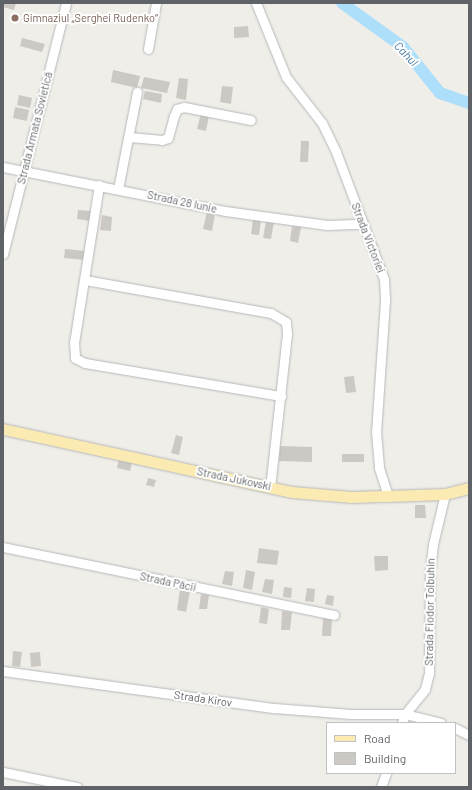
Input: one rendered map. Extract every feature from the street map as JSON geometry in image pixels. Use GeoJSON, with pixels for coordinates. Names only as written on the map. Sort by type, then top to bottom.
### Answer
{"type":"FeatureCollection","features":[{"type":"Feature","properties":{"kind":"main road","name":"Strada Jukovski"},"geometry":{"type":"LineString","coordinates":[[3,428],[270,487],[315,494],[388,496],[445,494],[469,488]]}},
{"type":"Feature","properties":{"kind":"street","name":"Strada Armata Sovietică"},"geometry":{"type":"LineString","coordinates":[[3,254],[66,3]]}},
{"type":"Feature","properties":{"kind":"street"},"geometry":{"type":"LineString","coordinates":[[148,49],[156,3]]}},
{"type":"Feature","properties":{"kind":"street","name":"Strada Victoriei"},"geometry":{"type":"LineString","coordinates":[[256,3],[286,77],[322,123],[333,146],[362,224],[381,267],[385,290],[376,432],[379,468],[388,496]]}},
{"type":"Feature","properties":{"kind":"street"},"geometry":{"type":"LineString","coordinates":[[118,188],[137,92]]}},
{"type":"Feature","properties":{"kind":"street"},"geometry":{"type":"LineString","coordinates":[[129,137],[162,140],[168,138],[177,109],[184,107],[250,120]]}},
{"type":"Feature","properties":{"kind":"street","name":"Strada 28 Iunie"},"geometry":{"type":"LineString","coordinates":[[3,167],[118,188],[225,211],[327,225],[362,224]]}},
{"type":"Feature","properties":{"kind":"street"},"geometry":{"type":"LineString","coordinates":[[99,185],[73,350],[75,358],[85,363],[281,396]]}},
{"type":"Feature","properties":{"kind":"street"},"geometry":{"type":"LineString","coordinates":[[85,280],[271,313],[282,318],[286,322],[287,334],[281,396],[270,487]]}},
{"type":"Feature","properties":{"kind":"street","name":"Strada Fiodor Tolbuhin"},"geometry":{"type":"LineString","coordinates":[[403,718],[425,689],[429,673],[428,606],[433,544],[445,494]]}},
{"type":"Feature","properties":{"kind":"street","name":"Strada Păcii"},"geometry":{"type":"LineString","coordinates":[[3,547],[334,615]]}},
{"type":"Feature","properties":{"kind":"street","name":"Strada Kirov"},"geometry":{"type":"LineString","coordinates":[[3,671],[274,708],[403,718],[434,722]]}},
{"type":"Feature","properties":{"kind":"street"},"geometry":{"type":"LineString","coordinates":[[456,728],[469,735]]}},
{"type":"Feature","properties":{"kind":"street"},"geometry":{"type":"LineString","coordinates":[[3,772],[77,787]]}},
{"type":"Feature","properties":{"kind":"street"},"geometry":{"type":"LineString","coordinates":[[382,787],[386,774]]}},
{"type":"Feature","properties":{"kind":"building"},"geometry":{"type":"Polygon","coordinates":[[[3,3],[16,3],[14,10],[3,7],[3,3]]]}},
{"type":"Feature","properties":{"kind":"building"},"geometry":{"type":"Polygon","coordinates":[[[248,26],[249,37],[234,38],[234,27],[248,26]]]}},
{"type":"Feature","properties":{"kind":"building"},"geometry":{"type":"Polygon","coordinates":[[[22,38],[45,44],[42,52],[20,46],[22,38]]]}},
{"type":"Feature","properties":{"kind":"building"},"geometry":{"type":"Polygon","coordinates":[[[113,70],[140,76],[137,88],[111,82],[113,70]]]}},
{"type":"Feature","properties":{"kind":"building"},"geometry":{"type":"Polygon","coordinates":[[[144,77],[170,82],[167,93],[141,88],[144,77]]]}},
{"type":"Feature","properties":{"kind":"building"},"geometry":{"type":"Polygon","coordinates":[[[179,78],[188,79],[186,100],[176,98],[179,78]]]}},
{"type":"Feature","properties":{"kind":"building"},"geometry":{"type":"Polygon","coordinates":[[[222,86],[233,87],[231,104],[220,102],[222,86]]]}},
{"type":"Feature","properties":{"kind":"building"},"geometry":{"type":"Polygon","coordinates":[[[145,91],[162,94],[161,103],[143,99],[145,91]]]}},
{"type":"Feature","properties":{"kind":"building"},"geometry":{"type":"Polygon","coordinates":[[[19,95],[32,98],[30,108],[17,105],[19,95]]]}},
{"type":"Feature","properties":{"kind":"building"},"geometry":{"type":"Polygon","coordinates":[[[15,107],[29,110],[27,121],[13,118],[15,107]]]}},
{"type":"Feature","properties":{"kind":"building"},"geometry":{"type":"Polygon","coordinates":[[[201,113],[209,115],[206,131],[197,129],[201,113]]]}},
{"type":"Feature","properties":{"kind":"building"},"geometry":{"type":"Polygon","coordinates":[[[301,141],[309,141],[308,162],[300,162],[301,141]]]}},
{"type":"Feature","properties":{"kind":"building"},"geometry":{"type":"Polygon","coordinates":[[[78,210],[91,211],[90,221],[77,219],[78,210]]]}},
{"type":"Feature","properties":{"kind":"building"},"geometry":{"type":"Polygon","coordinates":[[[207,212],[215,214],[212,231],[203,229],[207,212]]]}},
{"type":"Feature","properties":{"kind":"building"},"geometry":{"type":"Polygon","coordinates":[[[102,215],[112,217],[111,231],[100,230],[102,215]]]}},
{"type":"Feature","properties":{"kind":"building"},"geometry":{"type":"Polygon","coordinates":[[[253,219],[261,220],[259,235],[251,234],[253,219]]]}},
{"type":"Feature","properties":{"kind":"building"},"geometry":{"type":"Polygon","coordinates":[[[266,221],[274,222],[271,239],[263,238],[266,221]]]}},
{"type":"Feature","properties":{"kind":"building"},"geometry":{"type":"Polygon","coordinates":[[[292,226],[301,227],[298,243],[290,241],[292,226]]]}},
{"type":"Feature","properties":{"kind":"building"},"geometry":{"type":"Polygon","coordinates":[[[65,249],[86,251],[85,260],[64,258],[65,249]]]}},
{"type":"Feature","properties":{"kind":"building"},"geometry":{"type":"Polygon","coordinates":[[[354,376],[356,392],[346,393],[344,377],[354,376]]]}},
{"type":"Feature","properties":{"kind":"building"},"geometry":{"type":"Polygon","coordinates":[[[176,435],[183,437],[179,455],[171,453],[176,435]]]}},
{"type":"Feature","properties":{"kind":"building"},"geometry":{"type":"Polygon","coordinates":[[[280,446],[312,447],[312,462],[279,461],[280,446]]]}},
{"type":"Feature","properties":{"kind":"building"},"geometry":{"type":"Polygon","coordinates":[[[342,454],[364,454],[364,462],[342,462],[342,454]]]}},
{"type":"Feature","properties":{"kind":"building"},"geometry":{"type":"Polygon","coordinates":[[[119,459],[132,462],[130,471],[117,468],[119,459]]]}},
{"type":"Feature","properties":{"kind":"building"},"geometry":{"type":"Polygon","coordinates":[[[148,478],[156,480],[154,487],[146,485],[148,478]]]}},
{"type":"Feature","properties":{"kind":"building"},"geometry":{"type":"Polygon","coordinates":[[[415,505],[425,505],[426,518],[415,518],[415,505]]]}},
{"type":"Feature","properties":{"kind":"building"},"geometry":{"type":"Polygon","coordinates":[[[259,548],[279,551],[277,565],[257,563],[259,548]]]}},
{"type":"Feature","properties":{"kind":"building"},"geometry":{"type":"Polygon","coordinates":[[[374,556],[388,556],[388,570],[375,571],[374,556]]]}},
{"type":"Feature","properties":{"kind":"building"},"geometry":{"type":"Polygon","coordinates":[[[246,570],[255,572],[252,590],[243,588],[246,570]]]}},
{"type":"Feature","properties":{"kind":"building"},"geometry":{"type":"Polygon","coordinates":[[[225,571],[234,572],[232,586],[222,584],[225,571]]]}},
{"type":"Feature","properties":{"kind":"building"},"geometry":{"type":"Polygon","coordinates":[[[265,579],[274,580],[272,594],[262,592],[265,579]]]}},
{"type":"Feature","properties":{"kind":"building"},"geometry":{"type":"Polygon","coordinates":[[[284,587],[292,588],[291,598],[283,597],[284,587]]]}},
{"type":"Feature","properties":{"kind":"building"},"geometry":{"type":"Polygon","coordinates":[[[307,588],[315,589],[314,602],[305,601],[307,588]]]}},
{"type":"Feature","properties":{"kind":"building"},"geometry":{"type":"Polygon","coordinates":[[[180,589],[190,591],[186,612],[177,610],[180,589]]]}},
{"type":"Feature","properties":{"kind":"building"},"geometry":{"type":"Polygon","coordinates":[[[201,594],[209,595],[207,609],[199,609],[201,594]]]}},
{"type":"Feature","properties":{"kind":"building"},"geometry":{"type":"Polygon","coordinates":[[[327,595],[334,596],[333,606],[325,604],[327,595]]]}},
{"type":"Feature","properties":{"kind":"building"},"geometry":{"type":"Polygon","coordinates":[[[261,607],[269,609],[267,624],[259,623],[261,607]]]}},
{"type":"Feature","properties":{"kind":"building"},"geometry":{"type":"Polygon","coordinates":[[[282,611],[292,612],[290,630],[281,630],[282,611]]]}},
{"type":"Feature","properties":{"kind":"building"},"geometry":{"type":"Polygon","coordinates":[[[323,618],[332,619],[331,636],[322,636],[323,618]]]}},
{"type":"Feature","properties":{"kind":"building"},"geometry":{"type":"Polygon","coordinates":[[[13,651],[22,652],[20,667],[12,666],[13,651]]]}},
{"type":"Feature","properties":{"kind":"building"},"geometry":{"type":"Polygon","coordinates":[[[40,652],[41,666],[31,667],[30,653],[40,652]]]}},
{"type":"Feature","properties":{"kind":"waterway","name":"Cahul"},"geometry":{"type":"LineString","coordinates":[[342,3],[403,47],[440,93],[469,103]]}},
{"type":"Feature","properties":{"kind":"waterway","name":"Cahul"},"geometry":{"type":"LineString","coordinates":[[351,3],[354,13]]}},
{"type":"Feature","properties":{"kind":"place","name":"Gimnaziul „Serghei Rudenko“"},"geometry":{"type":"Point","coordinates":[15,18]}}]}
